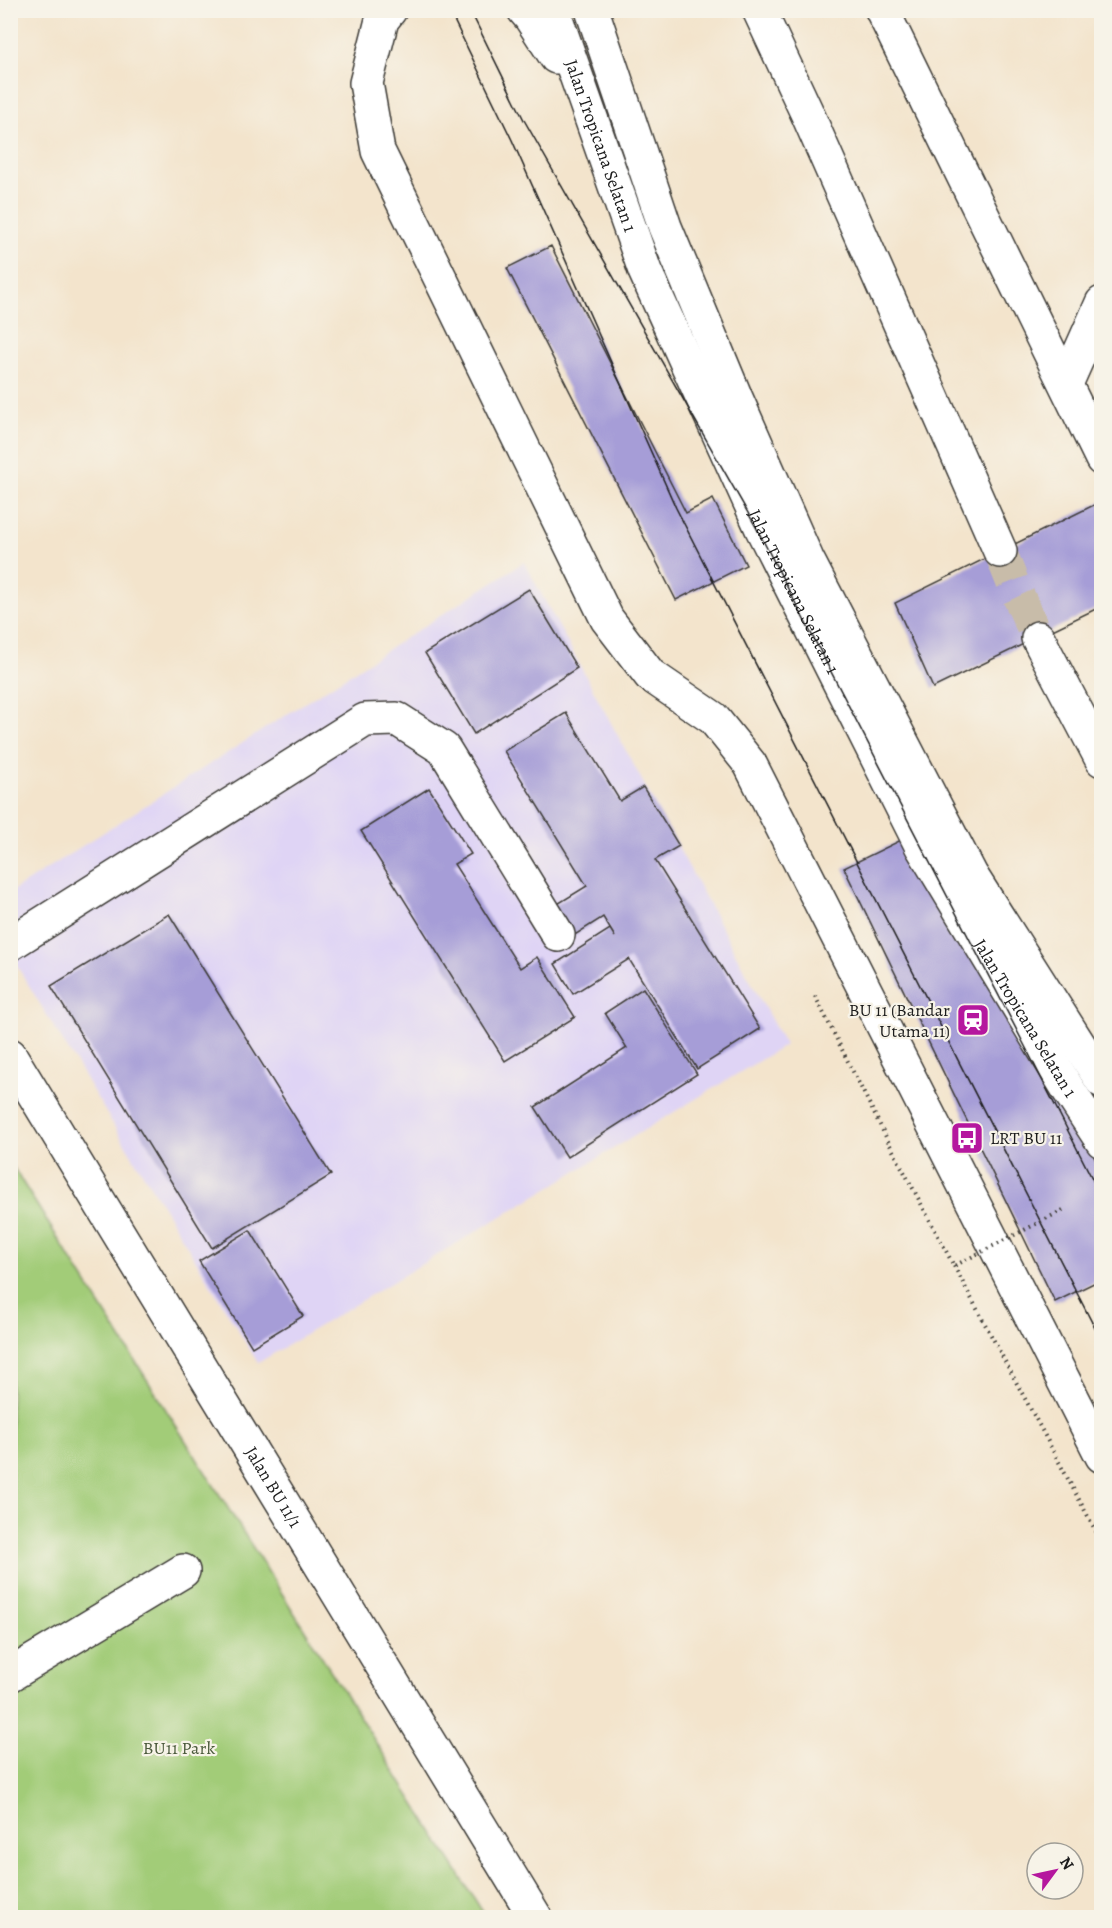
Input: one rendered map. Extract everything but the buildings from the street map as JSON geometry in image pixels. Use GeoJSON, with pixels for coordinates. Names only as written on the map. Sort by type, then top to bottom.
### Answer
{"type":"FeatureCollection","features":[{"type":"Feature","properties":{"kind":"main road"},"geometry":{"type":"LineString","coordinates":[[390,10],[382,20],[366,83],[378,150],[607,619],[651,675],[713,717],[750,764],[1101,1456]]}},
{"type":"Feature","properties":{"kind":"main road"},"geometry":{"type":"LineString","coordinates":[[524,10],[587,106]]}},
{"type":"Feature","properties":{"kind":"main road","name":"Jalan Tropicana Selatan 1"},"geometry":{"type":"LineString","coordinates":[[553,10],[645,271],[767,539],[922,847],[1101,1141]]}},
{"type":"Feature","properties":{"kind":"main road","name":"Jalan Tropicana Selatan 1"},"geometry":{"type":"LineString","coordinates":[[591,10],[665,227],[736,398],[807,559],[971,875],[1101,1081]]}},
{"type":"Feature","properties":{"kind":"main road"},"geometry":{"type":"LineString","coordinates":[[759,10],[807,113],[1000,551]]}},
{"type":"Feature","properties":{"kind":"main road"},"geometry":{"type":"LineString","coordinates":[[882,10],[1101,459]]}},
{"type":"Feature","properties":{"kind":"main road"},"geometry":{"type":"LineString","coordinates":[[1066,384],[1101,303]]}},
{"type":"Feature","properties":{"kind":"main road"},"geometry":{"type":"LineString","coordinates":[[1038,638],[1101,760]]}},
{"type":"Feature","properties":{"kind":"main road"},"geometry":{"type":"LineString","coordinates":[[10,944],[365,720],[397,719],[444,749],[558,935]]}},
{"type":"Feature","properties":{"kind":"main road","name":"Jalan BU 11/1"},"geometry":{"type":"LineString","coordinates":[[10,1055],[536,1917]]}},
{"type":"Feature","properties":{"kind":"main road"},"geometry":{"type":"LineString","coordinates":[[10,1675],[183,1571]]}},
{"type":"Feature","properties":{"kind":"path"},"geometry":{"type":"LineString","coordinates":[[815,996],[890,1145],[1098,1534]]}},
{"type":"Feature","properties":{"kind":"path"},"geometry":{"type":"LineString","coordinates":[[954,1266],[1065,1209]]}},
{"type":"Feature","properties":{"kind":"shaded area"},"geometry":{"type":"Polygon","coordinates":[[[524,562],[785,1045],[258,1363],[11,956],[11,892],[524,562]]]}},
{"type":"Feature","properties":{"kind":"green space","name":"BU11 Park"},"geometry":{"type":"Polygon","coordinates":[[[11,1164],[486,1917],[11,1917],[11,1164]]]}},
{"type":"Feature","properties":{"kind":"tunnel"},"geometry":{"type":"LineString","coordinates":[[1000,551],[1038,638]]}},
{"type":"Feature","properties":{"kind":"tram line"},"geometry":{"type":"LineString","coordinates":[[449,10],[512,140],[676,508],[1102,1342]]}},
{"type":"Feature","properties":{"kind":"tram line"},"geometry":{"type":"LineString","coordinates":[[470,10],[524,120],[756,527],[1102,1198]]}},
{"type":"Feature","properties":{"kind":"place","name":"BU 11 (Bandar Utama 11)"},"geometry":{"type":"Point","coordinates":[973,1020]}},
{"type":"Feature","properties":{"kind":"place","name":"LRT BU 11"},"geometry":{"type":"Point","coordinates":[967,1138]}}]}
